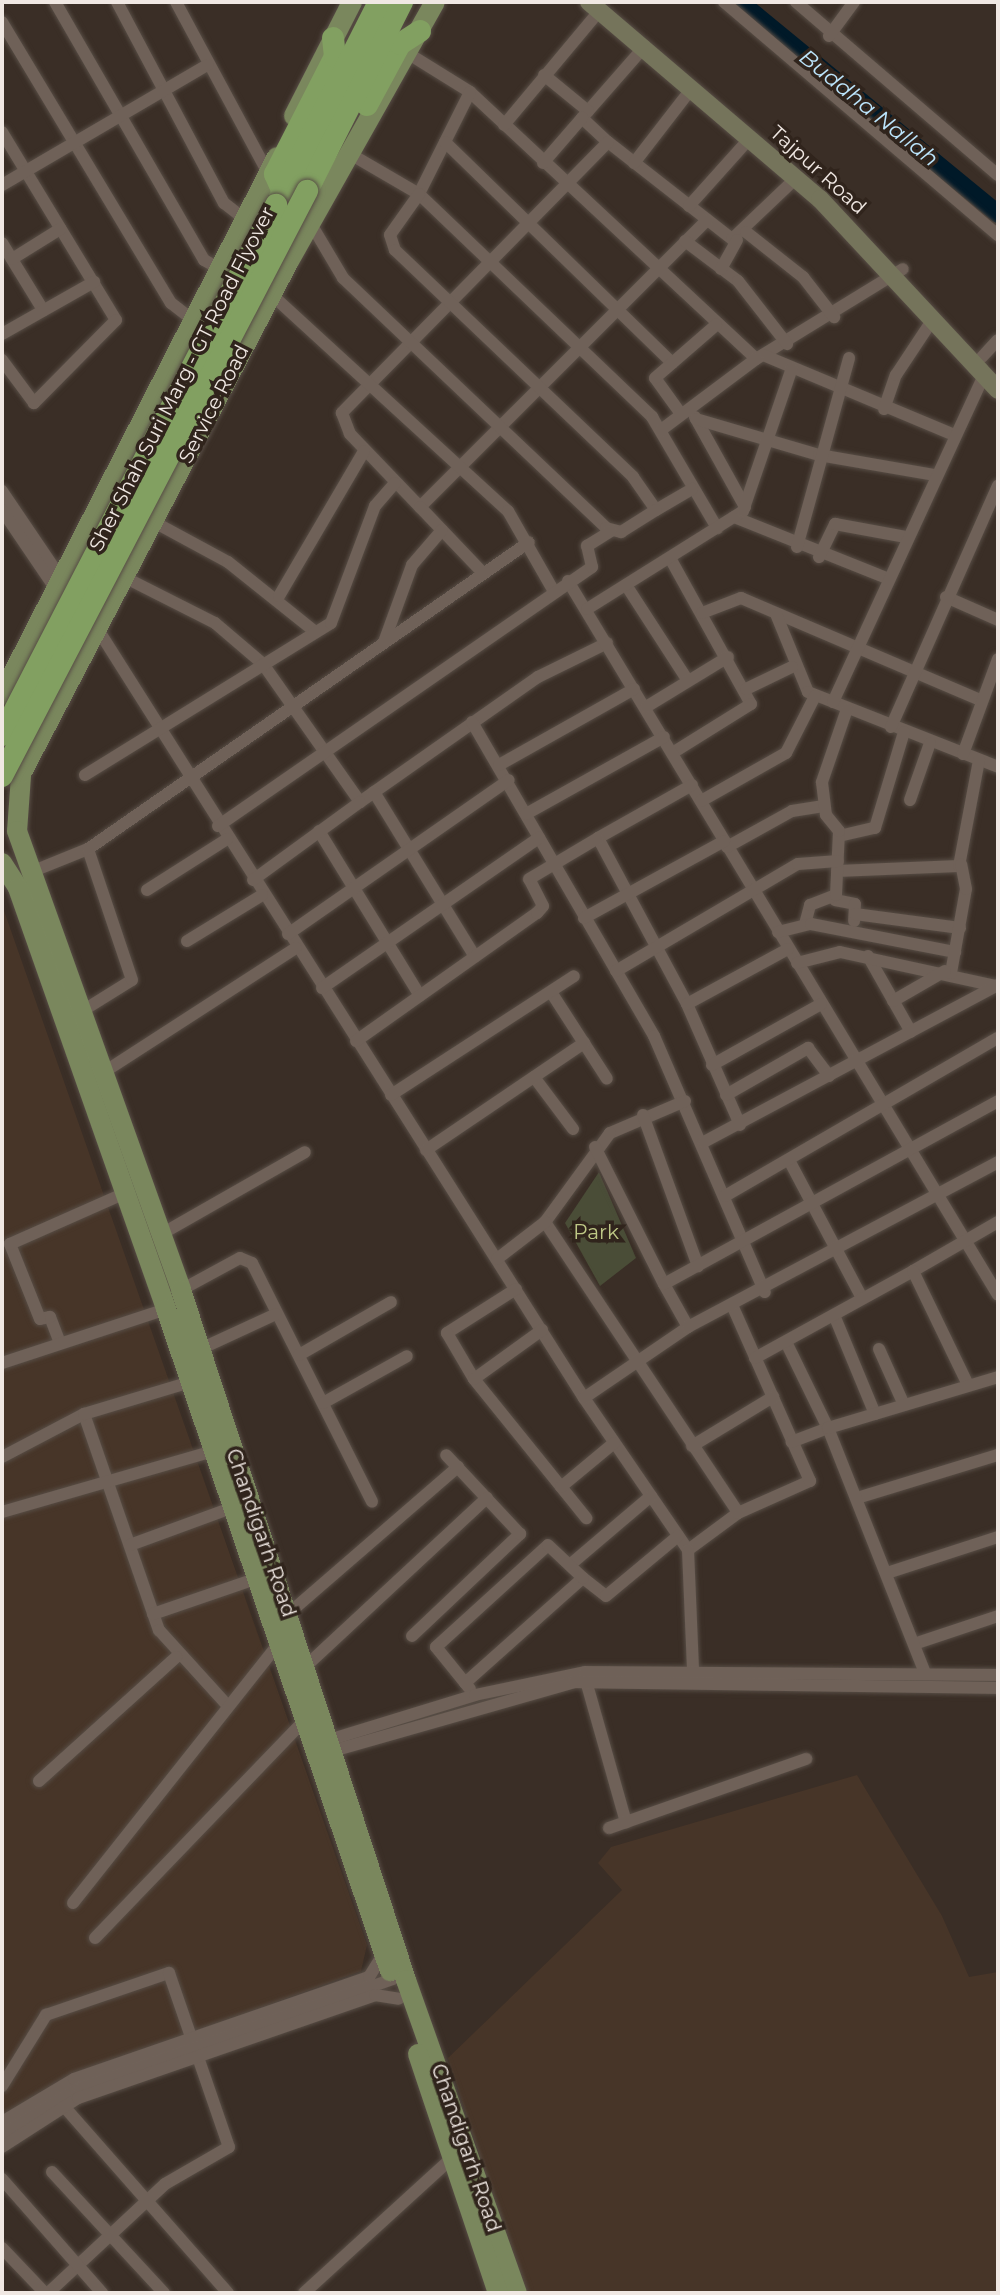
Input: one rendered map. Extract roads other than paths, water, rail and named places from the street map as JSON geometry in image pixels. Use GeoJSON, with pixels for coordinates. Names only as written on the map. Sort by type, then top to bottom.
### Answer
{"type":"FeatureCollection","features":[{"type":"Feature","properties":{"kind":"highway","name":"Sher Shah Suri Marg - GT Road Flyover"},"geometry":{"type":"LineString","coordinates":[[2,735],[276,183],[379,2]]}},
{"type":"Feature","properties":{"kind":"highway","name":"Sher Shah Suri Marg - GT Road Flyover"},"geometry":{"type":"LineString","coordinates":[[12,775],[402,2]]}},
{"type":"Feature","properties":{"kind":"highway"},"geometry":{"type":"LineString","coordinates":[[321,164],[342,150],[399,58],[420,31]]}},
{"type":"Feature","properties":{"kind":"highway"},"geometry":{"type":"LineString","coordinates":[[276,183],[275,174],[330,66],[333,38]]}},
{"type":"Feature","properties":{"kind":"main road"},"geometry":{"type":"LineString","coordinates":[[2,695],[8,672],[222,270],[248,222],[276,183],[333,38],[352,2]]}},
{"type":"Feature","properties":{"kind":"main road"},"geometry":{"type":"LineString","coordinates":[[420,31],[435,2]]}},
{"type":"Feature","properties":{"kind":"main road","name":"Tajpur Road"},"geometry":{"type":"LineString","coordinates":[[598,5],[899,272],[933,319],[988,369]]}},
{"type":"Feature","properties":{"kind":"main road","name":"Tajpur Road"},"geometry":{"type":"LineString","coordinates":[[598,5],[827,192],[988,369],[998,390]]}},
{"type":"Feature","properties":{"kind":"main road","name":"Service Road"},"geometry":{"type":"LineString","coordinates":[[2,811],[12,775],[96,637],[124,577],[272,295],[352,155],[399,58]]}},
{"type":"Feature","properties":{"kind":"main road"},"geometry":{"type":"LineString","coordinates":[[2,746],[18,756],[12,775]]}},
{"type":"Feature","properties":{"kind":"main road","name":"Chandigarh Road"},"geometry":{"type":"LineString","coordinates":[[12,775],[13,817],[31,872],[158,1236],[181,1290],[191,1355],[190,1382],[258,1578],[306,1666],[334,1745],[411,1993],[517,2293]]}},
{"type":"Feature","properties":{"kind":"main road","name":"Chandigarh Road"},"geometry":{"type":"LineString","coordinates":[[2,863],[18,888],[166,1309],[191,1355],[288,1629],[306,1719],[498,2293]]}},
{"type":"Feature","properties":{"kind":"street"},"geometry":{"type":"LineString","coordinates":[[55,2],[204,260],[222,270]]}},
{"type":"Feature","properties":{"kind":"street"},"geometry":{"type":"LineString","coordinates":[[117,2],[224,203],[248,222]]}},
{"type":"Feature","properties":{"kind":"street"},"geometry":{"type":"LineString","coordinates":[[176,2],[207,65],[276,183]]}},
{"type":"Feature","properties":{"kind":"street"},"geometry":{"type":"LineString","coordinates":[[724,2],[998,235]]}},
{"type":"Feature","properties":{"kind":"street"},"geometry":{"type":"LineString","coordinates":[[796,2],[829,36],[998,175]]}},
{"type":"Feature","properties":{"kind":"street"},"geometry":{"type":"LineString","coordinates":[[829,36],[854,2]]}},
{"type":"Feature","properties":{"kind":"street"},"geometry":{"type":"LineString","coordinates":[[504,125],[598,5]]}},
{"type":"Feature","properties":{"kind":"street"},"geometry":{"type":"LineString","coordinates":[[2,22],[71,142],[171,303],[195,322]]}},
{"type":"Feature","properties":{"kind":"street"},"geometry":{"type":"LineString","coordinates":[[543,163],[645,46]]}},
{"type":"Feature","properties":{"kind":"street"},"geometry":{"type":"LineString","coordinates":[[399,58],[470,92],[656,272],[716,325],[760,357],[954,435]]}},
{"type":"Feature","properties":{"kind":"street"},"geometry":{"type":"LineString","coordinates":[[2,185],[120,112],[207,65]]}},
{"type":"Feature","properties":{"kind":"street"},"geometry":{"type":"LineString","coordinates":[[544,75],[608,142],[689,206],[707,220],[742,236],[803,277],[834,317]]}},
{"type":"Feature","properties":{"kind":"street"},"geometry":{"type":"LineString","coordinates":[[634,163],[692,88]]}},
{"type":"Feature","properties":{"kind":"street"},"geometry":{"type":"LineString","coordinates":[[470,92],[419,194],[389,239],[449,304],[633,477],[656,510]]}},
{"type":"Feature","properties":{"kind":"street"},"geometry":{"type":"LineString","coordinates":[[2,132],[94,282],[115,325],[47,393],[29,402],[2,360]]}},
{"type":"Feature","properties":{"kind":"street"},"geometry":{"type":"LineString","coordinates":[[689,206],[750,138]]}},
{"type":"Feature","properties":{"kind":"street"},"geometry":{"type":"LineString","coordinates":[[445,142],[526,225],[672,363]]}},
{"type":"Feature","properties":{"kind":"street"},"geometry":{"type":"LineString","coordinates":[[483,573],[364,451],[342,413],[608,142]]}},
{"type":"Feature","properties":{"kind":"street"},"geometry":{"type":"LineString","coordinates":[[352,155],[419,194],[486,265],[661,430],[717,528]]}},
{"type":"Feature","properties":{"kind":"street"},"geometry":{"type":"LineString","coordinates":[[721,269],[742,236],[796,178]]}},
{"type":"Feature","properties":{"kind":"street"},"geometry":{"type":"LineString","coordinates":[[420,507],[541,391],[707,220]]}},
{"type":"Feature","properties":{"kind":"street"},"geometry":{"type":"LineString","coordinates":[[311,224],[333,267],[611,531]]}},
{"type":"Feature","properties":{"kind":"street"},"geometry":{"type":"LineString","coordinates":[[12,259],[60,229]]}},
{"type":"Feature","properties":{"kind":"street"},"geometry":{"type":"LineString","coordinates":[[685,241],[721,269],[787,344]]}},
{"type":"Feature","properties":{"kind":"street"},"geometry":{"type":"LineString","coordinates":[[2,243],[43,310]]}},
{"type":"Feature","properties":{"kind":"street"},"geometry":{"type":"LineString","coordinates":[[661,430],[688,414],[760,357],[834,317],[899,272]]}},
{"type":"Feature","properties":{"kind":"street"},"geometry":{"type":"LineString","coordinates":[[2,334],[94,282]]}},
{"type":"Feature","properties":{"kind":"street"},"geometry":{"type":"LineString","coordinates":[[272,295],[372,381],[461,468],[529,542],[553,590]]}},
{"type":"Feature","properties":{"kind":"street"},"geometry":{"type":"LineString","coordinates":[[884,409],[896,375],[933,319]]}},
{"type":"Feature","properties":{"kind":"street"},"geometry":{"type":"LineString","coordinates":[[716,325],[655,382],[688,414],[745,507]]}},
{"type":"Feature","properties":{"kind":"street"},"geometry":{"type":"LineString","coordinates":[[833,702],[906,537],[988,369],[998,340]]}},
{"type":"Feature","properties":{"kind":"street"},"geometry":{"type":"LineString","coordinates":[[797,547],[819,455],[849,358]]}},
{"type":"Feature","properties":{"kind":"street"},"geometry":{"type":"LineString","coordinates":[[587,609],[717,528],[745,507],[764,439],[792,368]]}},
{"type":"Feature","properties":{"kind":"street"},"geometry":{"type":"LineString","coordinates":[[688,414],[819,455],[935,475]]}},
{"type":"Feature","properties":{"kind":"street"},"geometry":{"type":"LineString","coordinates":[[279,596],[364,451]]}},
{"type":"Feature","properties":{"kind":"street"},"geometry":{"type":"LineString","coordinates":[[85,775],[313,630],[333,621],[375,506],[395,483]]}},
{"type":"Feature","properties":{"kind":"street"},"geometry":{"type":"LineString","coordinates":[[891,727],[912,673],[998,486]]}},
{"type":"Feature","properties":{"kind":"street"},"geometry":{"type":"LineString","coordinates":[[218,826],[593,565],[588,544],[692,489]]}},
{"type":"Feature","properties":{"kind":"street"},"geometry":{"type":"LineString","coordinates":[[2,491],[57,582]]}},
{"type":"Feature","properties":{"kind":"street"},"geometry":{"type":"LineString","coordinates":[[2,510],[96,637],[584,1398],[688,1550],[693,1669]]}},
{"type":"Feature","properties":{"kind":"street"},"geometry":{"type":"LineString","coordinates":[[734,517],[819,557],[889,579]]}},
{"type":"Feature","properties":{"kind":"street"},"geometry":{"type":"LineString","coordinates":[[154,522],[279,596],[313,630]]}},
{"type":"Feature","properties":{"kind":"street"},"geometry":{"type":"LineString","coordinates":[[819,557],[835,524],[906,537]]}},
{"type":"Feature","properties":{"kind":"street"},"geometry":{"type":"LineString","coordinates":[[384,643],[412,565],[442,530]]}},
{"type":"Feature","properties":{"kind":"street"},"geometry":{"type":"LineString","coordinates":[[31,872],[88,849],[529,542]]}},
{"type":"Feature","properties":{"kind":"street"},"geometry":{"type":"LineString","coordinates":[[670,558],[746,689],[751,704],[745,714],[674,752]]}},
{"type":"Feature","properties":{"kind":"street"},"geometry":{"type":"LineString","coordinates":[[124,577],[215,623],[263,664],[360,802]]}},
{"type":"Feature","properties":{"kind":"street"},"geometry":{"type":"LineString","coordinates":[[568,581],[674,752],[985,1283],[998,1295]]}},
{"type":"Feature","properties":{"kind":"street"},"geometry":{"type":"LineString","coordinates":[[626,585],[688,681]]}},
{"type":"Feature","properties":{"kind":"street"},"geometry":{"type":"LineString","coordinates":[[946,597],[998,620]]}},
{"type":"Feature","properties":{"kind":"street"},"geometry":{"type":"LineString","coordinates":[[702,613],[732,598],[982,701]]}},
{"type":"Feature","properties":{"kind":"street"},"geometry":{"type":"LineString","coordinates":[[776,614],[792,667],[815,696],[998,767]]}},
{"type":"Feature","properties":{"kind":"street"},"geometry":{"type":"LineString","coordinates":[[253,880],[472,722],[607,643]]}},
{"type":"Feature","properties":{"kind":"street"},"geometry":{"type":"LineString","coordinates":[[646,707],[728,657]]}},
{"type":"Feature","properties":{"kind":"street"},"geometry":{"type":"LineString","coordinates":[[963,754],[998,659]]}},
{"type":"Feature","properties":{"kind":"street"},"geometry":{"type":"LineString","coordinates":[[746,689],[792,667]]}},
{"type":"Feature","properties":{"kind":"street"},"geometry":{"type":"LineString","coordinates":[[499,765],[634,689]]}},
{"type":"Feature","properties":{"kind":"street"},"geometry":{"type":"LineString","coordinates":[[701,801],[786,753],[815,696]]}},
{"type":"Feature","properties":{"kind":"street"},"geometry":{"type":"LineString","coordinates":[[835,900],[839,836],[824,806],[823,770],[847,709]]}},
{"type":"Feature","properties":{"kind":"street"},"geometry":{"type":"LineString","coordinates":[[472,722],[509,780],[685,1101],[765,1292]]}},
{"type":"Feature","properties":{"kind":"street"},"geometry":{"type":"LineString","coordinates":[[839,836],[875,828],[904,732]]}},
{"type":"Feature","properties":{"kind":"street"},"geometry":{"type":"LineString","coordinates":[[526,814],[664,737]]}},
{"type":"Feature","properties":{"kind":"street"},"geometry":{"type":"LineString","coordinates":[[910,800],[930,743]]}},
{"type":"Feature","properties":{"kind":"street"},"geometry":{"type":"LineString","coordinates":[[893,1001],[948,972],[960,928],[961,864],[979,760]]}},
{"type":"Feature","properties":{"kind":"street"},"geometry":{"type":"LineString","coordinates":[[288,934],[509,780]]}},
{"type":"Feature","properties":{"kind":"street"},"geometry":{"type":"LineString","coordinates":[[356,1041],[541,910],[529,879],[692,785]]}},
{"type":"Feature","properties":{"kind":"street"},"geometry":{"type":"LineString","coordinates":[[374,792],[475,957]]}},
{"type":"Feature","properties":{"kind":"street"},"geometry":{"type":"LineString","coordinates":[[584,918],[792,811],[824,806]]}},
{"type":"Feature","properties":{"kind":"street"},"geometry":{"type":"LineString","coordinates":[[319,831],[385,944],[420,996]]}},
{"type":"Feature","properties":{"kind":"street"},"geometry":{"type":"LineString","coordinates":[[322,988],[539,838]]}},
{"type":"Feature","properties":{"kind":"street"},"geometry":{"type":"LineString","coordinates":[[598,838],[659,947],[740,1125]]}},
{"type":"Feature","properties":{"kind":"street"},"geometry":{"type":"LineString","coordinates":[[147,890],[227,839]]}},
{"type":"Feature","properties":{"kind":"street"},"geometry":{"type":"LineString","coordinates":[[79,1013],[132,980],[88,849]]}},
{"type":"Feature","properties":{"kind":"street"},"geometry":{"type":"LineString","coordinates":[[616,971],[801,862],[838,866],[961,864]]}},
{"type":"Feature","properties":{"kind":"street"},"geometry":{"type":"LineString","coordinates":[[187,941],[262,895]]}},
{"type":"Feature","properties":{"kind":"street"},"geometry":{"type":"LineString","coordinates":[[805,924],[810,905],[835,900],[852,901],[855,914],[853,932]]}},
{"type":"Feature","properties":{"kind":"street"},"geometry":{"type":"LineString","coordinates":[[855,914],[960,928]]}},
{"type":"Feature","properties":{"kind":"street"},"geometry":{"type":"LineString","coordinates":[[778,932],[805,924],[955,952]]}},
{"type":"Feature","properties":{"kind":"street"},"geometry":{"type":"LineString","coordinates":[[101,1074],[296,948]]}},
{"type":"Feature","properties":{"kind":"street"},"geometry":{"type":"LineString","coordinates":[[687,1004],[788,949]]}},
{"type":"Feature","properties":{"kind":"street"},"geometry":{"type":"LineString","coordinates":[[797,963],[828,951],[948,972],[997,985]]}},
{"type":"Feature","properties":{"kind":"street"},"geometry":{"type":"LineString","coordinates":[[868,956],[911,1032]]}},
{"type":"Feature","properties":{"kind":"street"},"geometry":{"type":"LineString","coordinates":[[391,1095],[574,976]]}},
{"type":"Feature","properties":{"kind":"street"},"geometry":{"type":"LineString","coordinates":[[704,1142],[997,985]]}},
{"type":"Feature","properties":{"kind":"street"},"geometry":{"type":"LineString","coordinates":[[551,992],[607,1079]]}},
{"type":"Feature","properties":{"kind":"street"},"geometry":{"type":"LineString","coordinates":[[712,1065],[821,1004]]}},
{"type":"Feature","properties":{"kind":"street"},"geometry":{"type":"LineString","coordinates":[[725,1196],[790,1162],[998,1038]]}},
{"type":"Feature","properties":{"kind":"street"},"geometry":{"type":"LineString","coordinates":[[426,1150],[584,1043]]}},
{"type":"Feature","properties":{"kind":"street"},"geometry":{"type":"LineString","coordinates":[[726,1095],[808,1048],[829,1076]]}},
{"type":"Feature","properties":{"kind":"street"},"geometry":{"type":"LineString","coordinates":[[534,1077],[573,1129]]}},
{"type":"Feature","properties":{"kind":"street"},"geometry":{"type":"LineString","coordinates":[[497,1259],[545,1222],[595,1147],[643,1115],[685,1101]]}},
{"type":"Feature","properties":{"kind":"street"},"geometry":{"type":"LineString","coordinates":[[664,1284],[998,1101]]}},
{"type":"Feature","properties":{"kind":"street"},"geometry":{"type":"LineString","coordinates":[[643,1115],[698,1266]]}},
{"type":"Feature","properties":{"kind":"street"},"geometry":{"type":"LineString","coordinates":[[595,1147],[688,1327]]}},
{"type":"Feature","properties":{"kind":"street"},"geometry":{"type":"LineString","coordinates":[[158,1236],[305,1152]]}},
{"type":"Feature","properties":{"kind":"street"},"geometry":{"type":"LineString","coordinates":[[790,1162],[862,1298]]}},
{"type":"Feature","properties":{"kind":"street"},"geometry":{"type":"LineString","coordinates":[[584,1398],[688,1327],[765,1292],[998,1162]]}},
{"type":"Feature","properties":{"kind":"street"},"geometry":{"type":"LineString","coordinates":[[60,1343],[50,1317],[40,1319],[10,1244],[125,1193]]}},
{"type":"Feature","properties":{"kind":"street"},"geometry":{"type":"LineString","coordinates":[[545,1222],[634,1364],[738,1513]]}},
{"type":"Feature","properties":{"kind":"street"},"geometry":{"type":"LineString","coordinates":[[755,1358],[998,1222]]}},
{"type":"Feature","properties":{"kind":"street"},"geometry":{"type":"LineString","coordinates":[[181,1290],[246,1258],[299,1355],[372,1502]]}},
{"type":"Feature","properties":{"kind":"street"},"geometry":{"type":"LineString","coordinates":[[913,1271],[968,1385]]}},
{"type":"Feature","properties":{"kind":"street"},"geometry":{"type":"LineString","coordinates":[[985,1283],[998,1276]]}},
{"type":"Feature","properties":{"kind":"street"},"geometry":{"type":"LineString","coordinates":[[516,1289],[447,1333],[474,1379],[586,1518]]}},
{"type":"Feature","properties":{"kind":"street"},"geometry":{"type":"LineString","coordinates":[[299,1355],[391,1302]]}},
{"type":"Feature","properties":{"kind":"street"},"geometry":{"type":"LineString","coordinates":[[688,1550],[738,1513],[809,1483],[733,1307]]}},
{"type":"Feature","properties":{"kind":"street"},"geometry":{"type":"LineString","coordinates":[[2,1363],[166,1309]]}},
{"type":"Feature","properties":{"kind":"street"},"geometry":{"type":"LineString","coordinates":[[191,1355],[276,1314]]}},
{"type":"Feature","properties":{"kind":"street"},"geometry":{"type":"LineString","coordinates":[[834,1315],[875,1414]]}},
{"type":"Feature","properties":{"kind":"street"},"geometry":{"type":"LineString","coordinates":[[474,1379],[542,1330]]}},
{"type":"Feature","properties":{"kind":"street"},"geometry":{"type":"LineString","coordinates":[[786,1342],[828,1428],[925,1673]]}},
{"type":"Feature","properties":{"kind":"street"},"geometry":{"type":"LineString","coordinates":[[879,1349],[904,1405]]}},
{"type":"Feature","properties":{"kind":"street"},"geometry":{"type":"LineString","coordinates":[[323,1403],[407,1356]]}},
{"type":"Feature","properties":{"kind":"street"},"geometry":{"type":"LineString","coordinates":[[792,1442],[828,1428],[998,1377]]}},
{"type":"Feature","properties":{"kind":"street"},"geometry":{"type":"LineString","coordinates":[[2,1457],[84,1414],[190,1382]]}},
{"type":"Feature","properties":{"kind":"street"},"geometry":{"type":"LineString","coordinates":[[692,1446],[773,1397]]}},
{"type":"Feature","properties":{"kind":"street"},"geometry":{"type":"LineString","coordinates":[[84,1414],[153,1614],[176,1657],[228,1706]]}},
{"type":"Feature","properties":{"kind":"street"},"geometry":{"type":"LineString","coordinates":[[561,1487],[614,1443]]}},
{"type":"Feature","properties":{"kind":"street"},"geometry":{"type":"LineString","coordinates":[[2,1512],[108,1485],[213,1451]]}},
{"type":"Feature","properties":{"kind":"street"},"geometry":{"type":"LineString","coordinates":[[412,1636],[520,1537],[446,1455]]}},
{"type":"Feature","properties":{"kind":"street"},"geometry":{"type":"LineString","coordinates":[[857,1498],[998,1455]]}},
{"type":"Feature","properties":{"kind":"street"},"geometry":{"type":"LineString","coordinates":[[73,1903],[288,1629],[458,1467]]}},
{"type":"Feature","properties":{"kind":"street"},"geometry":{"type":"LineString","coordinates":[[571,1564],[651,1496]]}},
{"type":"Feature","properties":{"kind":"street"},"geometry":{"type":"LineString","coordinates":[[306,1666],[487,1498]]}},
{"type":"Feature","properties":{"kind":"street"},"geometry":{"type":"LineString","coordinates":[[130,1545],[234,1507]]}},
{"type":"Feature","properties":{"kind":"street"},"geometry":{"type":"LineString","coordinates":[[475,1695],[436,1647],[548,1545],[606,1596],[678,1536]]}},
{"type":"Feature","properties":{"kind":"street"},"geometry":{"type":"LineString","coordinates":[[887,1573],[998,1537]]}},
{"type":"Feature","properties":{"kind":"street"},"geometry":{"type":"LineString","coordinates":[[153,1614],[258,1578]]}},
{"type":"Feature","properties":{"kind":"street"},"geometry":{"type":"LineString","coordinates":[[465,1683],[583,1578]]}},
{"type":"Feature","properties":{"kind":"street"},"geometry":{"type":"LineString","coordinates":[[914,1644],[998,1616]]}},
{"type":"Feature","properties":{"kind":"street"},"geometry":{"type":"LineString","coordinates":[[39,1781],[176,1657]]}},
{"type":"Feature","properties":{"kind":"street"},"geometry":{"type":"LineString","coordinates":[[334,1745],[475,1695],[563,1674],[693,1669],[998,1675]]}},
{"type":"Feature","properties":{"kind":"street"},"geometry":{"type":"LineString","coordinates":[[586,1681],[626,1822]]}},
{"type":"Feature","properties":{"kind":"street"},"geometry":{"type":"LineString","coordinates":[[334,1745],[519,1693],[586,1681],[998,1688]]}},
{"type":"Feature","properties":{"kind":"street"},"geometry":{"type":"LineString","coordinates":[[95,1938],[306,1719]]}},
{"type":"Feature","properties":{"kind":"street"},"geometry":{"type":"LineString","coordinates":[[609,1828],[806,1759]]}},
{"type":"Feature","properties":{"kind":"street"},"geometry":{"type":"LineString","coordinates":[[2,2135],[62,2104],[369,1977],[384,1953]]}},
{"type":"Feature","properties":{"kind":"street"},"geometry":{"type":"LineString","coordinates":[[2,2086],[46,2015],[166,1973],[229,2150],[146,2203],[47,2293],[2,2248]]}},
{"type":"Feature","properties":{"kind":"street"},"geometry":{"type":"LineString","coordinates":[[193,2049],[396,1989]]}},
{"type":"Feature","properties":{"kind":"street"},"geometry":{"type":"LineString","coordinates":[[2,2122],[74,2079],[193,2049],[396,1989]]}},
{"type":"Feature","properties":{"kind":"street"},"geometry":{"type":"LineString","coordinates":[[2,2147],[62,2104]]}},
{"type":"Feature","properties":{"kind":"street"},"geometry":{"type":"LineString","coordinates":[[62,2104],[228,2293]]}},
{"type":"Feature","properties":{"kind":"street"},"geometry":{"type":"LineString","coordinates":[[304,2293],[453,2157]]}},
{"type":"Feature","properties":{"kind":"street"},"geometry":{"type":"LineString","coordinates":[[52,2172],[164,2293]]}},
{"type":"Feature","properties":{"kind":"street"},"geometry":{"type":"LineString","coordinates":[[2,2179],[102,2293]]}},
{"type":"Feature","properties":{"kind":"waterway","name":"Buddha Nallah"},"geometry":{"type":"LineString","coordinates":[[740,2],[998,214]]}},
{"type":"Feature","properties":{"kind":"park label","name":"Park"},"geometry":{"type":"Point","coordinates":[596,1232]}}]}
